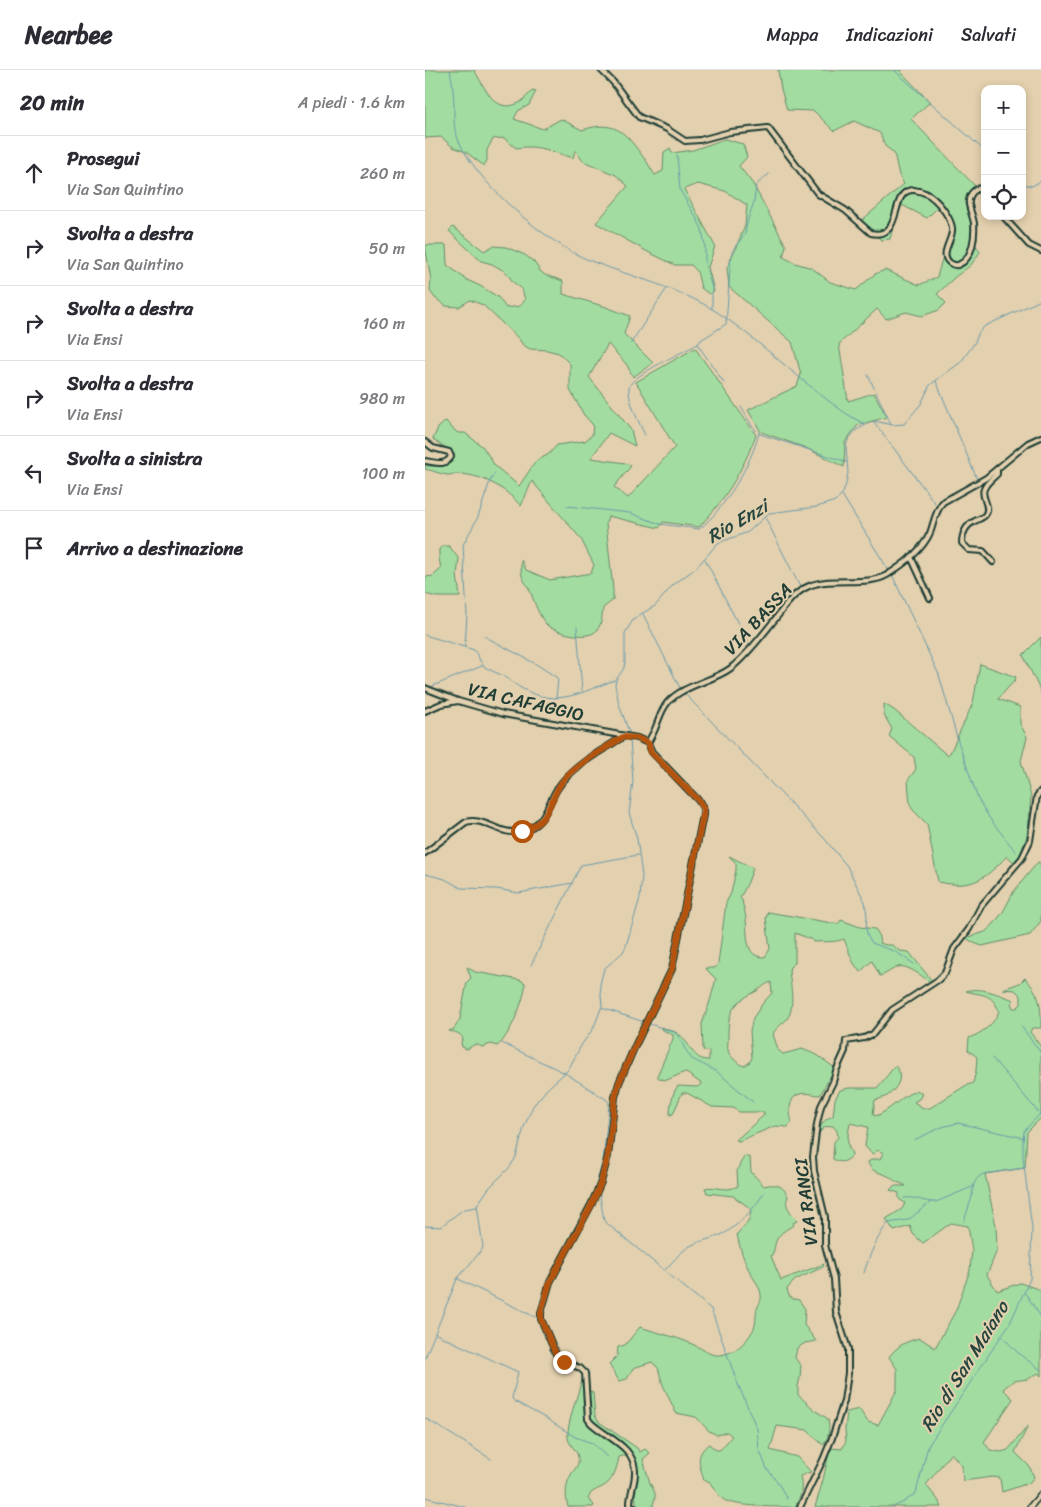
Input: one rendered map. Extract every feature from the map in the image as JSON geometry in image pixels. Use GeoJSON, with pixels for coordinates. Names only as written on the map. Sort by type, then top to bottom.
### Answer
{"type":"FeatureCollection","features":[{"type":"Feature","properties":{"kind":"street"},"geometry":{"type":"LineString","coordinates":[[601,70],[613,82],[639,117],[667,129],[685,141],[700,140],[730,132],[768,128],[818,194],[845,210],[871,233],[881,234],[891,226],[899,201],[906,192],[911,190],[919,191],[929,195],[941,206],[952,224],[952,237],[945,256],[947,261],[956,266],[962,264],[970,254],[974,231],[974,222],[969,204],[970,197],[972,192],[981,188]]}},
{"type":"Feature","properties":{"kind":"street"},"geometry":{"type":"LineString","coordinates":[[1006,220],[1029,245],[1041,251]]}},
{"type":"Feature","properties":{"kind":"street","name":"VIA BASSA"},"geometry":{"type":"LineString","coordinates":[[648,743],[669,701],[683,692],[725,672],[735,664],[771,624],[788,601],[801,591],[818,583],[839,580],[873,580],[879,579],[890,572],[919,549],[929,534],[943,502],[973,486],[1028,443],[1041,437]]}},
{"type":"Feature","properties":{"kind":"street"},"geometry":{"type":"LineString","coordinates":[[425,442],[433,448],[449,452],[451,457],[441,464],[425,461]]}},
{"type":"Feature","properties":{"kind":"street"},"geometry":{"type":"LineString","coordinates":[[993,562],[983,551],[969,550],[962,543],[962,538],[968,526],[987,513],[988,510],[983,492],[984,487],[997,474],[997,469]]}},
{"type":"Feature","properties":{"kind":"street"},"geometry":{"type":"LineString","coordinates":[[911,557],[930,598]]}},
{"type":"Feature","properties":{"kind":"street","name":"VIA CAFAGGIO"},"geometry":{"type":"LineString","coordinates":[[425,688],[458,701],[503,714],[633,738],[648,743]]}},
{"type":"Feature","properties":{"kind":"street"},"geometry":{"type":"LineString","coordinates":[[425,711],[441,704],[458,701]]}},
{"type":"Feature","properties":{"kind":"street"},"geometry":{"type":"LineString","coordinates":[[425,853],[466,822],[472,820],[505,832],[522,831],[533,826],[541,820],[565,779],[582,765],[624,737]]}},
{"type":"Feature","properties":{"kind":"street"},"geometry":{"type":"LineString","coordinates":[[634,1507],[630,1504],[635,1474],[632,1458],[625,1449],[591,1423],[588,1414],[585,1373],[580,1368],[560,1359],[556,1354],[541,1319],[541,1312],[550,1282],[599,1187],[608,1156],[615,1097],[634,1048],[672,969],[703,815],[703,808],[699,801],[656,758],[651,752],[648,743]]}},
{"type":"Feature","properties":{"kind":"street","name":"VIA RANCI"},"geometry":{"type":"LineString","coordinates":[[800,1507],[832,1438],[844,1401],[848,1373],[848,1349],[836,1312],[834,1279],[825,1245],[825,1217],[814,1171],[814,1143],[821,1106],[845,1051],[846,1041],[864,1038],[873,1034],[891,1010],[938,980],[945,973],[954,949],[969,929],[981,906],[1022,858],[1030,841],[1037,796],[1041,791]]}},
{"type":"Feature","properties":{"kind":"street"},"geometry":{"type":"LineString","coordinates":[[1030,1507],[1041,1494]]}},
{"type":"Feature","properties":{"kind":"green space"},"geometry":{"type":"Polygon","coordinates":[[[425,70],[474,70],[486,91],[503,105],[510,106],[519,103],[533,90],[536,91],[529,105],[518,111],[514,119],[543,129],[561,119],[582,130],[605,126],[614,128],[634,144],[655,175],[663,171],[664,152],[670,148],[672,153],[693,150],[725,139],[743,144],[747,157],[739,166],[753,184],[786,246],[783,257],[812,268],[830,282],[856,290],[875,274],[885,270],[919,285],[937,277],[951,228],[939,206],[927,218],[902,205],[894,223],[890,239],[881,240],[861,221],[904,184],[899,175],[894,153],[885,146],[880,133],[854,121],[834,131],[814,111],[787,110],[778,70],[902,70],[901,72],[930,102],[911,119],[975,186],[968,192],[965,204],[971,223],[972,239],[980,252],[971,265],[937,294],[946,303],[939,310],[922,316],[906,312],[886,319],[877,309],[839,344],[848,401],[874,393],[887,417],[858,425],[845,442],[844,467],[806,448],[761,432],[748,410],[797,386],[801,374],[792,342],[729,287],[727,268],[745,226],[747,205],[725,191],[698,184],[684,189],[715,246],[708,267],[714,291],[709,294],[701,288],[697,271],[691,265],[675,265],[596,223],[628,186],[616,175],[583,161],[575,150],[573,158],[539,148],[516,148],[504,138],[493,139],[487,150],[487,160],[484,166],[466,152],[453,147],[441,137],[425,138],[425,70]]]}},
{"type":"Feature","properties":{"kind":"green space"},"geometry":{"type":"Polygon","coordinates":[[[453,227],[484,251],[493,246],[506,247],[525,255],[545,275],[563,281],[563,294],[630,316],[624,334],[653,363],[633,377],[627,365],[608,344],[589,377],[631,430],[635,446],[609,433],[591,458],[625,463],[631,466],[614,487],[628,498],[675,447],[636,382],[695,348],[756,435],[745,461],[732,484],[699,527],[663,522],[659,528],[608,516],[606,523],[613,600],[603,608],[600,625],[593,633],[572,635],[557,631],[547,625],[539,614],[523,578],[521,560],[526,570],[550,580],[591,573],[594,565],[581,539],[532,481],[521,506],[507,493],[484,479],[466,475],[446,475],[425,469],[425,466],[446,464],[455,455],[433,439],[438,428],[446,421],[458,433],[465,433],[483,447],[495,466],[519,486],[536,461],[549,454],[557,445],[585,441],[592,435],[593,425],[584,415],[570,390],[570,364],[559,353],[530,349],[523,345],[483,305],[470,300],[459,307],[446,306],[435,298],[430,291],[431,280],[425,245],[446,245],[447,265],[467,280],[498,297],[506,308],[520,306],[525,300],[522,289],[513,282],[506,272],[492,264],[481,261],[449,231],[453,227]]]}},
{"type":"Feature","properties":{"kind":"green space"},"geometry":{"type":"Polygon","coordinates":[[[443,546],[449,546],[459,559],[457,575],[460,597],[437,597],[425,594],[425,577],[433,576],[441,569],[439,549],[443,546]]]}},
{"type":"Feature","properties":{"kind":"green space"},"geometry":{"type":"Polygon","coordinates":[[[1041,637],[1041,692],[1023,655],[1041,637]]]}},
{"type":"Feature","properties":{"kind":"green space"},"geometry":{"type":"Polygon","coordinates":[[[980,664],[1016,677],[998,699],[1020,707],[1020,724],[1027,737],[1021,761],[1031,796],[1027,836],[1020,855],[1014,862],[1007,856],[977,881],[950,884],[938,882],[927,824],[910,805],[908,780],[916,769],[914,757],[889,736],[892,729],[884,715],[884,704],[894,710],[947,755],[950,753],[973,703],[980,664]]]}},
{"type":"Feature","properties":{"kind":"green space"},"geometry":{"type":"Polygon","coordinates":[[[729,856],[753,868],[740,898],[746,915],[748,944],[753,954],[765,957],[770,949],[766,918],[768,912],[838,924],[841,920],[860,927],[875,929],[880,943],[892,945],[900,951],[909,952],[932,981],[930,982],[906,967],[898,967],[880,976],[872,961],[860,972],[853,962],[844,939],[813,942],[813,940],[795,933],[795,963],[789,970],[792,995],[790,1014],[773,1034],[778,1050],[783,1054],[802,1049],[817,1055],[835,1068],[820,1095],[802,1093],[793,1098],[790,1110],[792,1122],[788,1127],[775,1126],[739,1141],[736,1140],[764,1115],[764,1112],[739,1112],[734,1108],[712,1107],[687,1093],[682,1093],[673,1114],[670,1115],[674,1092],[678,1086],[697,1087],[702,1084],[685,1072],[667,1080],[660,1079],[657,1076],[673,1039],[673,1035],[661,1029],[661,1027],[671,1030],[683,1038],[699,1058],[709,1060],[709,1051],[703,1050],[702,1024],[716,979],[705,968],[715,968],[718,964],[726,903],[731,893],[736,863],[729,856]],[[771,982],[741,1000],[731,1013],[728,1028],[728,1049],[732,1057],[744,1066],[752,1058],[750,1031],[753,1018],[772,993],[771,982]]]}},
{"type":"Feature","properties":{"kind":"green space"},"geometry":{"type":"Polygon","coordinates":[[[1038,862],[1041,864],[1041,921],[1030,935],[982,946],[966,938],[985,932],[993,925],[1003,912],[1014,891],[1038,862]]]}},
{"type":"Feature","properties":{"kind":"green space"},"geometry":{"type":"Polygon","coordinates":[[[467,967],[475,972],[520,980],[525,983],[523,997],[516,1017],[497,1046],[491,1044],[482,1047],[475,1045],[467,1049],[462,1047],[462,1036],[449,1031],[454,1029],[460,1019],[467,982],[471,978],[467,967]]]}},
{"type":"Feature","properties":{"kind":"green space"},"geometry":{"type":"Polygon","coordinates":[[[1025,978],[1037,995],[1040,1007],[1041,1028],[1032,1028],[1030,1032],[1041,1047],[1041,1118],[1027,1132],[1025,1168],[985,1174],[996,1226],[997,1250],[987,1275],[997,1291],[1020,1283],[1041,1290],[1041,1376],[1038,1373],[1028,1379],[1013,1381],[1003,1389],[1013,1399],[984,1442],[990,1450],[1001,1452],[1008,1450],[1028,1426],[1015,1452],[1029,1466],[1034,1477],[1029,1483],[1002,1492],[1000,1478],[992,1477],[963,1481],[962,1466],[951,1453],[926,1485],[942,1507],[815,1507],[830,1448],[842,1449],[846,1441],[847,1412],[859,1409],[868,1422],[878,1425],[897,1390],[897,1369],[889,1357],[902,1344],[920,1338],[935,1348],[956,1310],[970,1270],[972,1250],[968,1226],[951,1223],[923,1243],[913,1234],[910,1226],[894,1231],[886,1219],[902,1209],[905,1203],[899,1199],[899,1193],[890,1190],[894,1186],[906,1186],[896,1182],[889,1176],[873,1170],[869,1166],[868,1162],[873,1159],[880,1159],[883,1153],[878,1150],[874,1154],[865,1146],[868,1127],[850,1123],[848,1147],[852,1156],[840,1162],[833,1159],[834,1142],[838,1137],[837,1131],[833,1126],[825,1127],[819,1133],[821,1127],[827,1119],[833,1116],[835,1099],[840,1090],[849,1088],[877,1088],[895,1066],[899,1074],[899,1082],[887,1096],[875,1100],[873,1114],[876,1116],[917,1090],[922,1094],[914,1102],[923,1108],[930,1108],[973,1083],[977,1057],[968,1050],[969,1038],[987,1028],[999,1011],[990,998],[966,991],[984,990],[1014,1000],[1011,1003],[1013,1008],[1017,1008],[1021,1004],[1021,996],[1015,990],[1003,989],[1020,983],[1025,978]]]}},
{"type":"Feature","properties":{"kind":"green space"},"geometry":{"type":"Polygon","coordinates":[[[744,1156],[750,1158],[751,1172],[764,1186],[775,1185],[782,1187],[788,1197],[787,1206],[797,1221],[784,1231],[776,1241],[771,1256],[781,1280],[824,1264],[823,1267],[795,1280],[787,1289],[789,1296],[799,1300],[805,1309],[804,1325],[816,1341],[805,1343],[797,1348],[795,1358],[801,1366],[798,1395],[828,1419],[829,1427],[827,1439],[823,1445],[807,1430],[777,1426],[770,1450],[797,1457],[811,1472],[800,1476],[801,1492],[795,1507],[768,1507],[724,1500],[709,1481],[704,1481],[699,1461],[701,1452],[709,1444],[716,1450],[720,1450],[732,1436],[727,1432],[717,1435],[709,1431],[696,1417],[676,1413],[663,1385],[658,1368],[652,1362],[633,1368],[627,1379],[619,1381],[609,1364],[617,1356],[618,1347],[625,1345],[640,1327],[685,1341],[716,1355],[725,1354],[736,1349],[745,1342],[751,1333],[755,1325],[756,1311],[761,1295],[744,1260],[737,1234],[749,1219],[750,1208],[733,1196],[707,1193],[705,1188],[729,1189],[738,1186],[737,1170],[744,1156]]]}},
{"type":"Feature","properties":{"kind":"green space"},"geometry":{"type":"Polygon","coordinates":[[[583,1377],[585,1388],[593,1393],[595,1416],[599,1422],[640,1452],[645,1449],[650,1453],[643,1459],[655,1493],[654,1507],[641,1507],[636,1503],[635,1492],[638,1471],[634,1457],[627,1455],[619,1457],[616,1470],[609,1482],[591,1493],[588,1499],[594,1505],[593,1507],[568,1507],[567,1485],[578,1464],[578,1455],[569,1441],[568,1433],[583,1377]]]}},
{"type":"Feature","properties":{"kind":"waterway"},"geometry":{"type":"LineString","coordinates":[[450,70],[454,123],[456,134],[464,152],[477,170],[513,208],[533,225],[573,253],[671,289],[717,312],[755,340],[833,404],[865,424]]}},
{"type":"Feature","properties":{"kind":"waterway"},"geometry":{"type":"LineString","coordinates":[[894,70],[981,147]]}},
{"type":"Feature","properties":{"kind":"waterway"},"geometry":{"type":"LineString","coordinates":[[677,155],[680,190],[702,229],[705,246],[705,264],[712,288],[712,309]]}},
{"type":"Feature","properties":{"kind":"waterway"},"geometry":{"type":"LineString","coordinates":[[645,435],[632,405],[629,387],[639,376],[698,344],[701,340],[726,324],[731,255],[745,234],[754,202],[756,185],[769,174]]}},
{"type":"Feature","properties":{"kind":"waterway"},"geometry":{"type":"LineString","coordinates":[[1026,185],[1032,186],[1041,181]]}},
{"type":"Feature","properties":{"kind":"waterway"},"geometry":{"type":"LineString","coordinates":[[631,343],[667,288]]}},
{"type":"Feature","properties":{"kind":"waterway","name":"Rio Enzi"},"geometry":{"type":"LineString","coordinates":[[630,735],[619,704],[615,685],[624,668],[625,633],[633,620],[655,606],[673,585],[696,568],[718,543],[748,532],[769,513],[817,507],[835,501],[843,493],[846,484],[848,473],[846,446],[856,430],[874,421],[893,425],[904,424],[921,404],[930,385],[961,362],[975,342],[979,332],[985,326],[1041,300]]}},
{"type":"Feature","properties":{"kind":"waterway"},"geometry":{"type":"LineString","coordinates":[[698,345],[724,383]]}},
{"type":"Feature","properties":{"kind":"waterway"},"geometry":{"type":"LineString","coordinates":[[868,375],[891,424]]}},
{"type":"Feature","properties":{"kind":"waterway"},"geometry":{"type":"LineString","coordinates":[[936,381],[977,479]]}},
{"type":"Feature","properties":{"kind":"waterway"},"geometry":{"type":"LineString","coordinates":[[741,407],[752,426],[760,434],[847,462]]}},
{"type":"Feature","properties":{"kind":"waterway"},"geometry":{"type":"LineString","coordinates":[[874,422],[935,503]]}},
{"type":"Feature","properties":{"kind":"waterway"},"geometry":{"type":"LineString","coordinates":[[567,506],[630,513],[660,524],[699,529],[718,510],[736,485],[744,472],[759,433]]}},
{"type":"Feature","properties":{"kind":"waterway"},"geometry":{"type":"LineString","coordinates":[[465,647],[467,614],[463,545],[478,517],[490,481],[495,473]]}},
{"type":"Feature","properties":{"kind":"waterway"},"geometry":{"type":"LineString","coordinates":[[842,495],[894,579],[939,675],[958,741],[978,799],[990,819],[1016,852]]}},
{"type":"Feature","properties":{"kind":"waterway"},"geometry":{"type":"LineString","coordinates":[[765,517],[800,587]]}},
{"type":"Feature","properties":{"kind":"waterway"},"geometry":{"type":"LineString","coordinates":[[705,559],[748,643]]}},
{"type":"Feature","properties":{"kind":"waterway"},"geometry":{"type":"LineString","coordinates":[[643,614],[681,690]]}},
{"type":"Feature","properties":{"kind":"waterway"},"geometry":{"type":"LineString","coordinates":[[577,627],[582,691]]}},
{"type":"Feature","properties":{"kind":"waterway"},"geometry":{"type":"LineString","coordinates":[[425,635],[474,650],[483,666]]}},
{"type":"Feature","properties":{"kind":"waterway"},"geometry":{"type":"LineString","coordinates":[[484,636],[556,677],[558,680],[556,698]]}},
{"type":"Feature","properties":{"kind":"waterway"},"geometry":{"type":"LineString","coordinates":[[428,688],[482,666]]}},
{"type":"Feature","properties":{"kind":"waterway"},"geometry":{"type":"LineString","coordinates":[[483,666],[507,678],[523,689],[536,695],[547,697],[559,698],[569,696],[615,680]]}},
{"type":"Feature","properties":{"kind":"waterway"},"geometry":{"type":"LineString","coordinates":[[684,693],[824,838],[847,866],[865,902],[867,934],[872,943],[896,952],[914,964]]}},
{"type":"Feature","properties":{"kind":"waterway"},"geometry":{"type":"LineString","coordinates":[[425,1358],[457,1279],[483,1247],[477,1205],[489,1188],[510,1167],[516,1157],[524,1127],[533,1106],[547,1089],[568,1070],[582,1044],[593,1029],[602,1006],[600,984],[604,969],[623,952],[626,946],[640,898],[642,876],[637,839],[629,813],[633,781],[630,739]]}},
{"type":"Feature","properties":{"kind":"waterway"},"geometry":{"type":"LineString","coordinates":[[531,965],[581,865],[638,855]]}},
{"type":"Feature","properties":{"kind":"waterway"},"geometry":{"type":"LineString","coordinates":[[425,874],[445,879],[461,888],[496,889],[519,893],[572,883]]}},
{"type":"Feature","properties":{"kind":"waterway"},"geometry":{"type":"LineString","coordinates":[[602,1008],[674,1032],[692,1059],[716,1071],[753,1102]]}},
{"type":"Feature","properties":{"kind":"waterway"},"geometry":{"type":"LineString","coordinates":[[1021,1026],[1041,1053]]}},
{"type":"Feature","properties":{"kind":"waterway"},"geometry":{"type":"LineString","coordinates":[[502,1043],[565,1073],[607,1100],[609,1103],[603,1161],[598,1183]]}},
{"type":"Feature","properties":{"kind":"waterway"},"geometry":{"type":"LineString","coordinates":[[992,1058],[1040,1114]]}},
{"type":"Feature","properties":{"kind":"waterway","name":"Rio di San Maiano"},"geometry":{"type":"LineString","coordinates":[[893,1507],[916,1493],[928,1446],[1010,1323],[1030,1279],[1032,1229],[1023,1157],[1023,1140],[1024,1131],[1041,1113]]}},
{"type":"Feature","properties":{"kind":"waterway"},"geometry":{"type":"LineString","coordinates":[[914,1140],[942,1127],[958,1123],[1024,1138]]}},
{"type":"Feature","properties":{"kind":"waterway"},"geometry":{"type":"LineString","coordinates":[[964,1221],[976,1179],[983,1174],[1024,1168]]}},
{"type":"Feature","properties":{"kind":"waterway"},"geometry":{"type":"LineString","coordinates":[[904,1198],[936,1202],[972,1187]]}},
{"type":"Feature","properties":{"kind":"waterway"},"geometry":{"type":"LineString","coordinates":[[599,1190],[604,1221],[711,1309],[737,1382],[757,1429],[759,1449],[767,1469],[777,1481],[787,1499]]}},
{"type":"Feature","properties":{"kind":"waterway"},"geometry":{"type":"LineString","coordinates":[[665,1270],[687,1248],[723,1234],[734,1227],[752,1209],[764,1192]]}},
{"type":"Feature","properties":{"kind":"waterway"},"geometry":{"type":"LineString","coordinates":[[864,1273],[880,1234],[888,1223],[908,1220],[931,1202]]}},
{"type":"Feature","properties":{"kind":"waterway"},"geometry":{"type":"LineString","coordinates":[[425,1226],[440,1227],[461,1211],[477,1207]]}},
{"type":"Feature","properties":{"kind":"waterway"},"geometry":{"type":"LineString","coordinates":[[458,1279],[535,1317]]}},
{"type":"Feature","properties":{"kind":"waterway"},"geometry":{"type":"LineString","coordinates":[[1025,1293],[1041,1317]]}},
{"type":"Feature","properties":{"kind":"waterway"},"geometry":{"type":"LineString","coordinates":[[436,1334],[518,1372],[512,1398],[514,1401],[575,1437],[592,1443],[607,1457]]}},
{"type":"Feature","properties":{"kind":"waterway"},"geometry":{"type":"LineString","coordinates":[[1002,1336],[1019,1354],[1041,1370]]}},
{"type":"Feature","properties":{"kind":"waterway"},"geometry":{"type":"LineString","coordinates":[[425,1418],[491,1459]]}},
{"type":"Feature","properties":{"kind":"waterway"},"geometry":{"type":"LineString","coordinates":[[425,1497],[465,1507]]}},
{"type":"Feature","properties":{"kind":"route"},"geometry":{"type":"LineString","coordinates":[[522,831],[541,820],[557,790],[571,773],[623,737],[637,738],[648,743],[651,752],[656,758],[699,801],[703,808],[672,969],[619,1083],[615,1097],[606,1166],[596,1195],[550,1282],[545,1296],[541,1319],[556,1354],[564,1362]]}}]}
